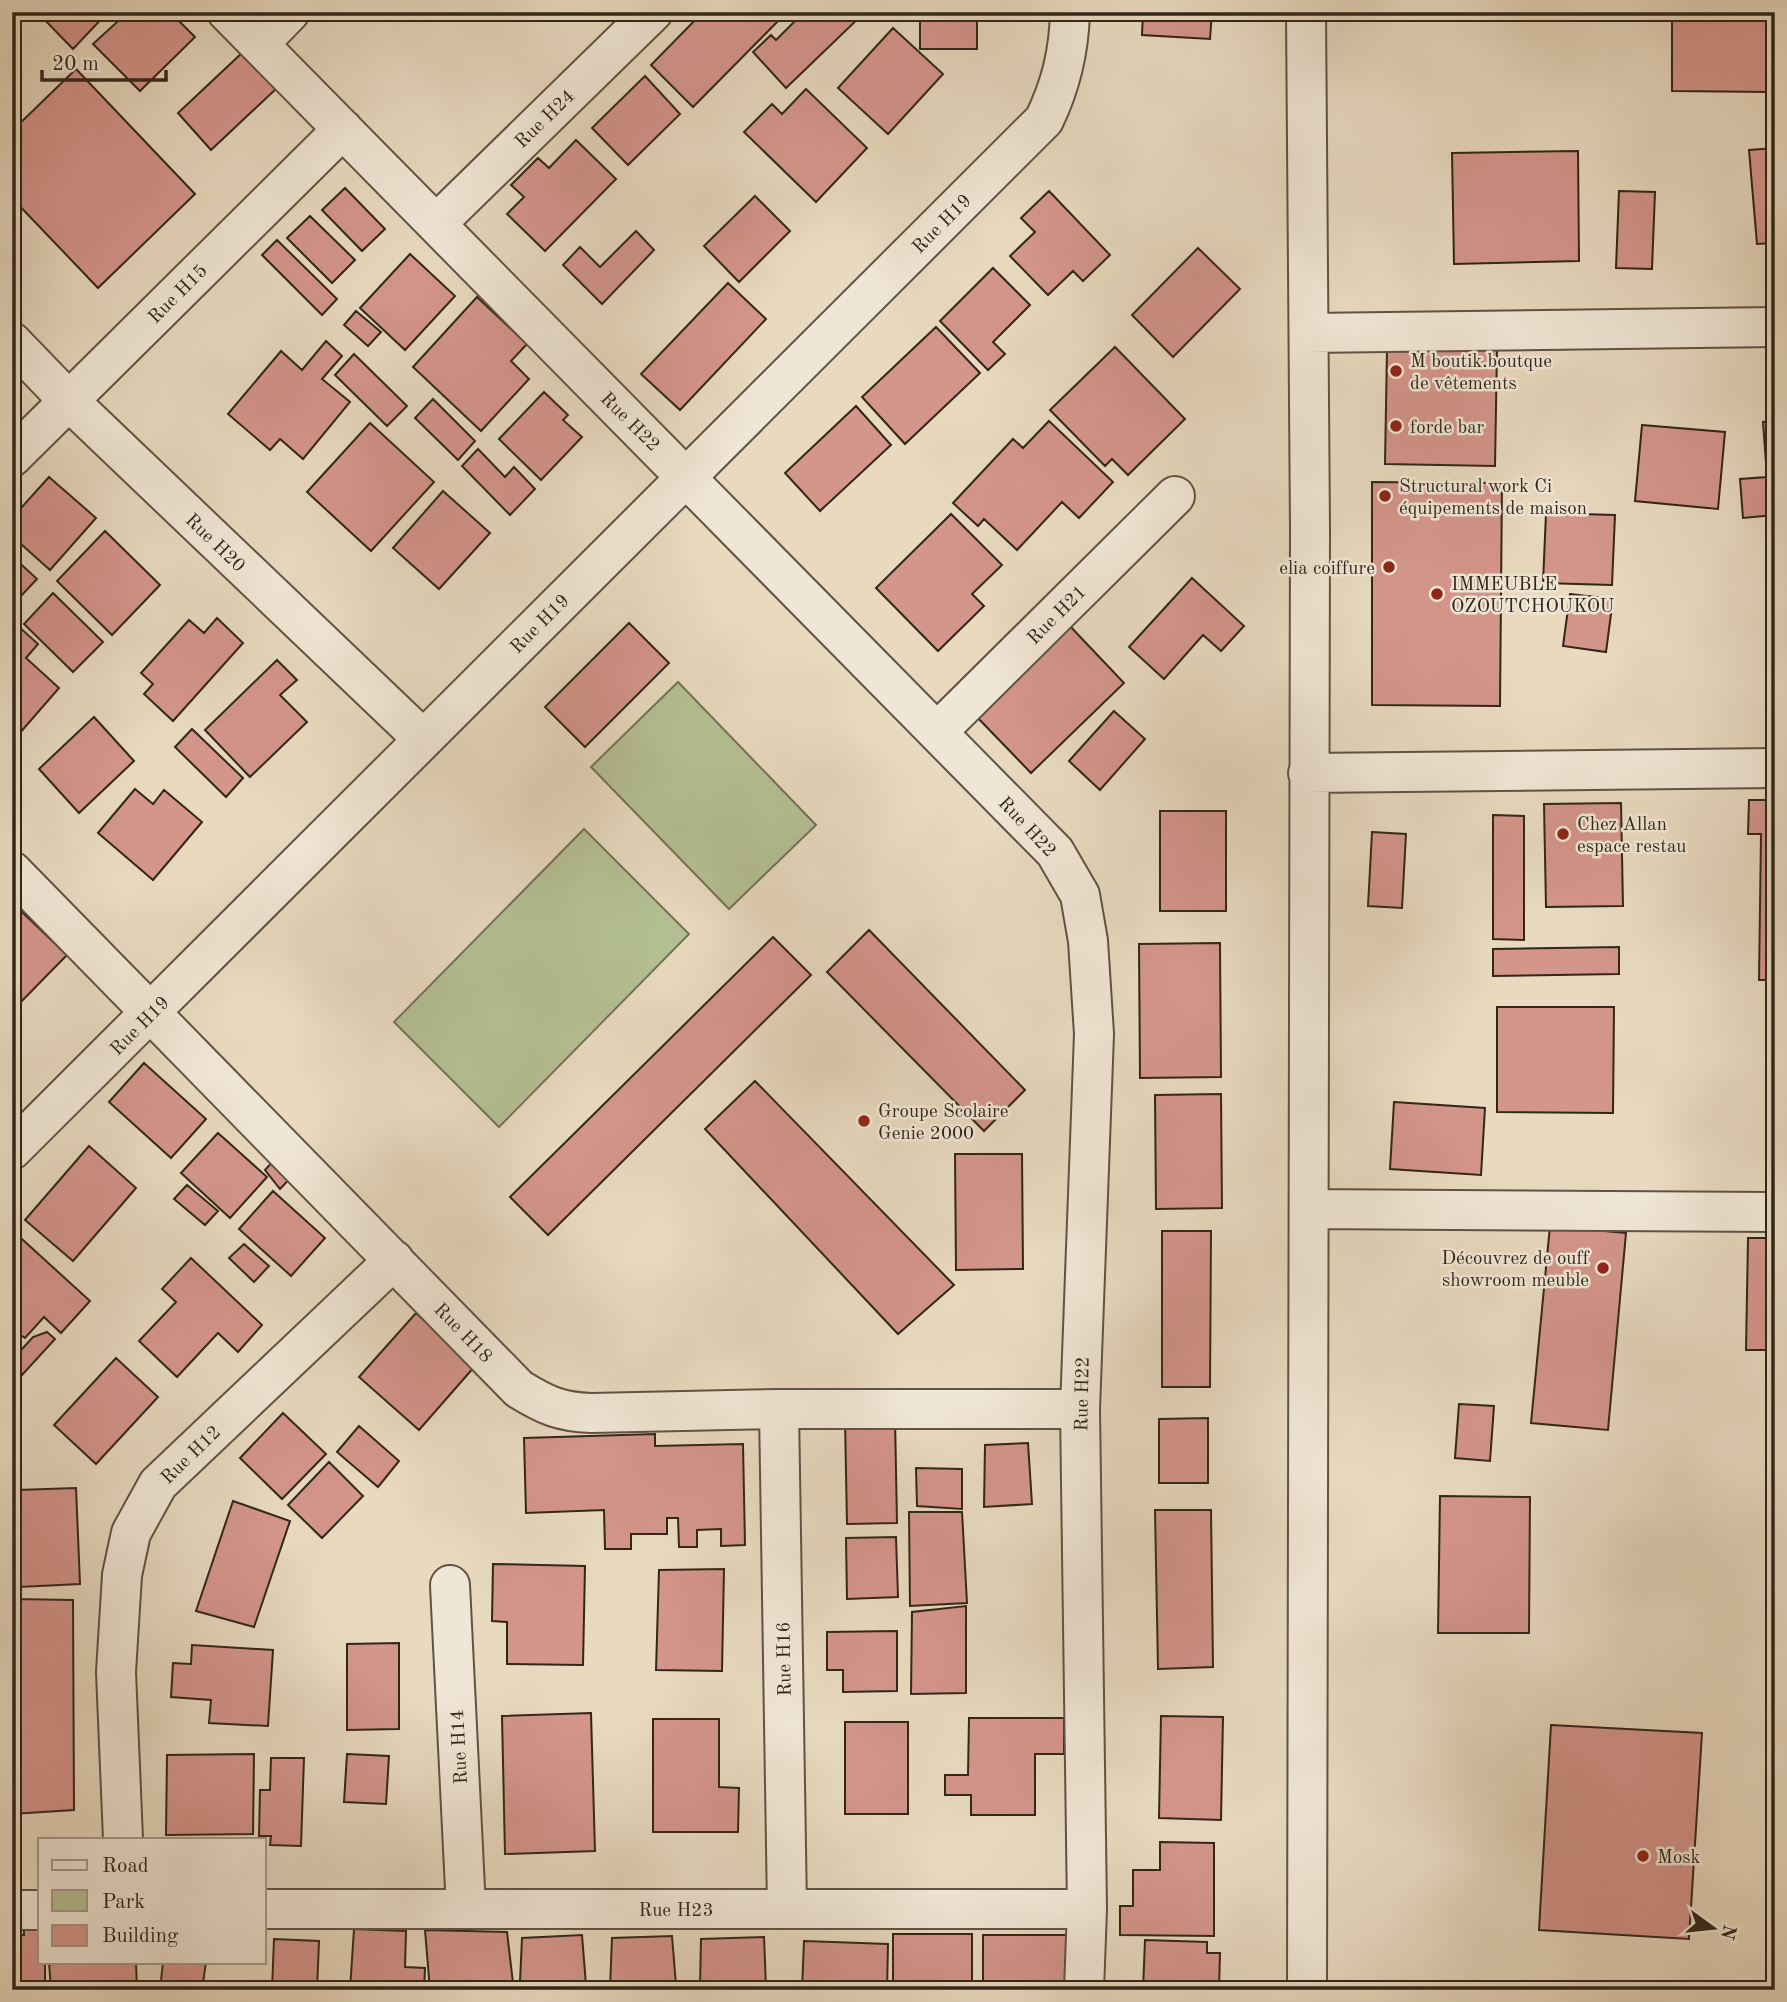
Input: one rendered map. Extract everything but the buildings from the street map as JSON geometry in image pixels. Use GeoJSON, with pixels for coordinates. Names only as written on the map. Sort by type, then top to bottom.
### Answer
{"type":"FeatureCollection","features":[{"type":"Feature","properties":{"kind":"street","name":"Rue H22"},"geometry":{"type":"LineString","coordinates":[[227,12],[1055,852],[1080,895],[1088,942],[1094,1034],[1080,1409],[1087,1909],[1084,1990]]}},
{"type":"Feature","properties":{"kind":"street"},"geometry":{"type":"LineString","coordinates":[[259,44],[290,12]]}},
{"type":"Feature","properties":{"kind":"street","name":"Rue H24"},"geometry":{"type":"LineString","coordinates":[[436,224],[653,12]]}},
{"type":"Feature","properties":{"kind":"street","name":"Rue H19"},"geometry":{"type":"LineString","coordinates":[[12,1150],[1044,120],[1058,90],[1066,58],[1070,12]]}},
{"type":"Feature","properties":{"kind":"street"},"geometry":{"type":"LineString","coordinates":[[1306,12],[1310,529],[1307,1990]]}},
{"type":"Feature","properties":{"kind":"street","name":"Rue H15"},"geometry":{"type":"LineString","coordinates":[[12,457],[343,130]]}},
{"type":"Feature","properties":{"kind":"street"},"geometry":{"type":"LineString","coordinates":[[1309,333],[1775,327]]}},
{"type":"Feature","properties":{"kind":"street","name":"Rue H20"},"geometry":{"type":"LineString","coordinates":[[12,342],[68,400],[423,739]]}},
{"type":"Feature","properties":{"kind":"street","name":"Rue H21"},"geometry":{"type":"LineString","coordinates":[[937,732],[1175,496]]}},
{"type":"Feature","properties":{"kind":"street"},"geometry":{"type":"LineString","coordinates":[[1308,773],[1775,768]]}},
{"type":"Feature","properties":{"kind":"street","name":"Rue H18"},"geometry":{"type":"LineString","coordinates":[[12,871],[519,1389],[542,1404],[566,1412],[591,1413],[779,1409],[1080,1409]]}},
{"type":"Feature","properties":{"kind":"street"},"geometry":{"type":"LineString","coordinates":[[1308,1209],[1775,1212]]}},
{"type":"Feature","properties":{"kind":"street","name":"Rue H12"},"geometry":{"type":"LineString","coordinates":[[123,1838],[116,1672],[122,1575],[131,1533],[158,1484],[394,1259]]}},
{"type":"Feature","properties":{"kind":"street","name":"Rue H16"},"geometry":{"type":"LineString","coordinates":[[779,1409],[786,1909]]}},
{"type":"Feature","properties":{"kind":"street","name":"Rue H14"},"geometry":{"type":"LineString","coordinates":[[450,1585],[466,1909]]}},
{"type":"Feature","properties":{"kind":"street","name":"Rue H23"},"geometry":{"type":"LineString","coordinates":[[266,1909],[1087,1909]]}},
{"type":"Feature","properties":{"kind":"street"},"geometry":{"type":"LineString","coordinates":[[12,1910],[38,1910]]}},
{"type":"Feature","properties":{"kind":"green space"},"geometry":{"type":"Polygon","coordinates":[[[678,682],[816,825],[729,909],[591,767],[678,682]]]}},
{"type":"Feature","properties":{"kind":"green space"},"geometry":{"type":"Polygon","coordinates":[[[584,829],[689,934],[499,1127],[394,1022],[584,829]]]}},
{"type":"Feature","properties":{"kind":"place","name":"M boutik.boutque de vêtements"},"geometry":{"type":"Point","coordinates":[1396,371]}},
{"type":"Feature","properties":{"kind":"place","name":"forde bar"},"geometry":{"type":"Point","coordinates":[1396,426]}},
{"type":"Feature","properties":{"kind":"place","name":"Structural work Ci équipements de maison"},"geometry":{"type":"Point","coordinates":[1385,496]}},
{"type":"Feature","properties":{"kind":"place","name":"elia coiffure"},"geometry":{"type":"Point","coordinates":[1389,567]}},
{"type":"Feature","properties":{"kind":"place","name":"IMMEUBLE OZOUTCHOUKOU"},"geometry":{"type":"Point","coordinates":[1437,594]}},
{"type":"Feature","properties":{"kind":"place","name":"Chez Allan espace restau"},"geometry":{"type":"Point","coordinates":[1563,834]}},
{"type":"Feature","properties":{"kind":"place","name":"Groupe Scolaire Genie 2000"},"geometry":{"type":"Point","coordinates":[864,1121]}},
{"type":"Feature","properties":{"kind":"place","name":"Découvrez de ouff showroom meuble"},"geometry":{"type":"Point","coordinates":[1603,1268]}},
{"type":"Feature","properties":{"kind":"place","name":"Mosk"},"geometry":{"type":"Point","coordinates":[1643,1856]}}]}
